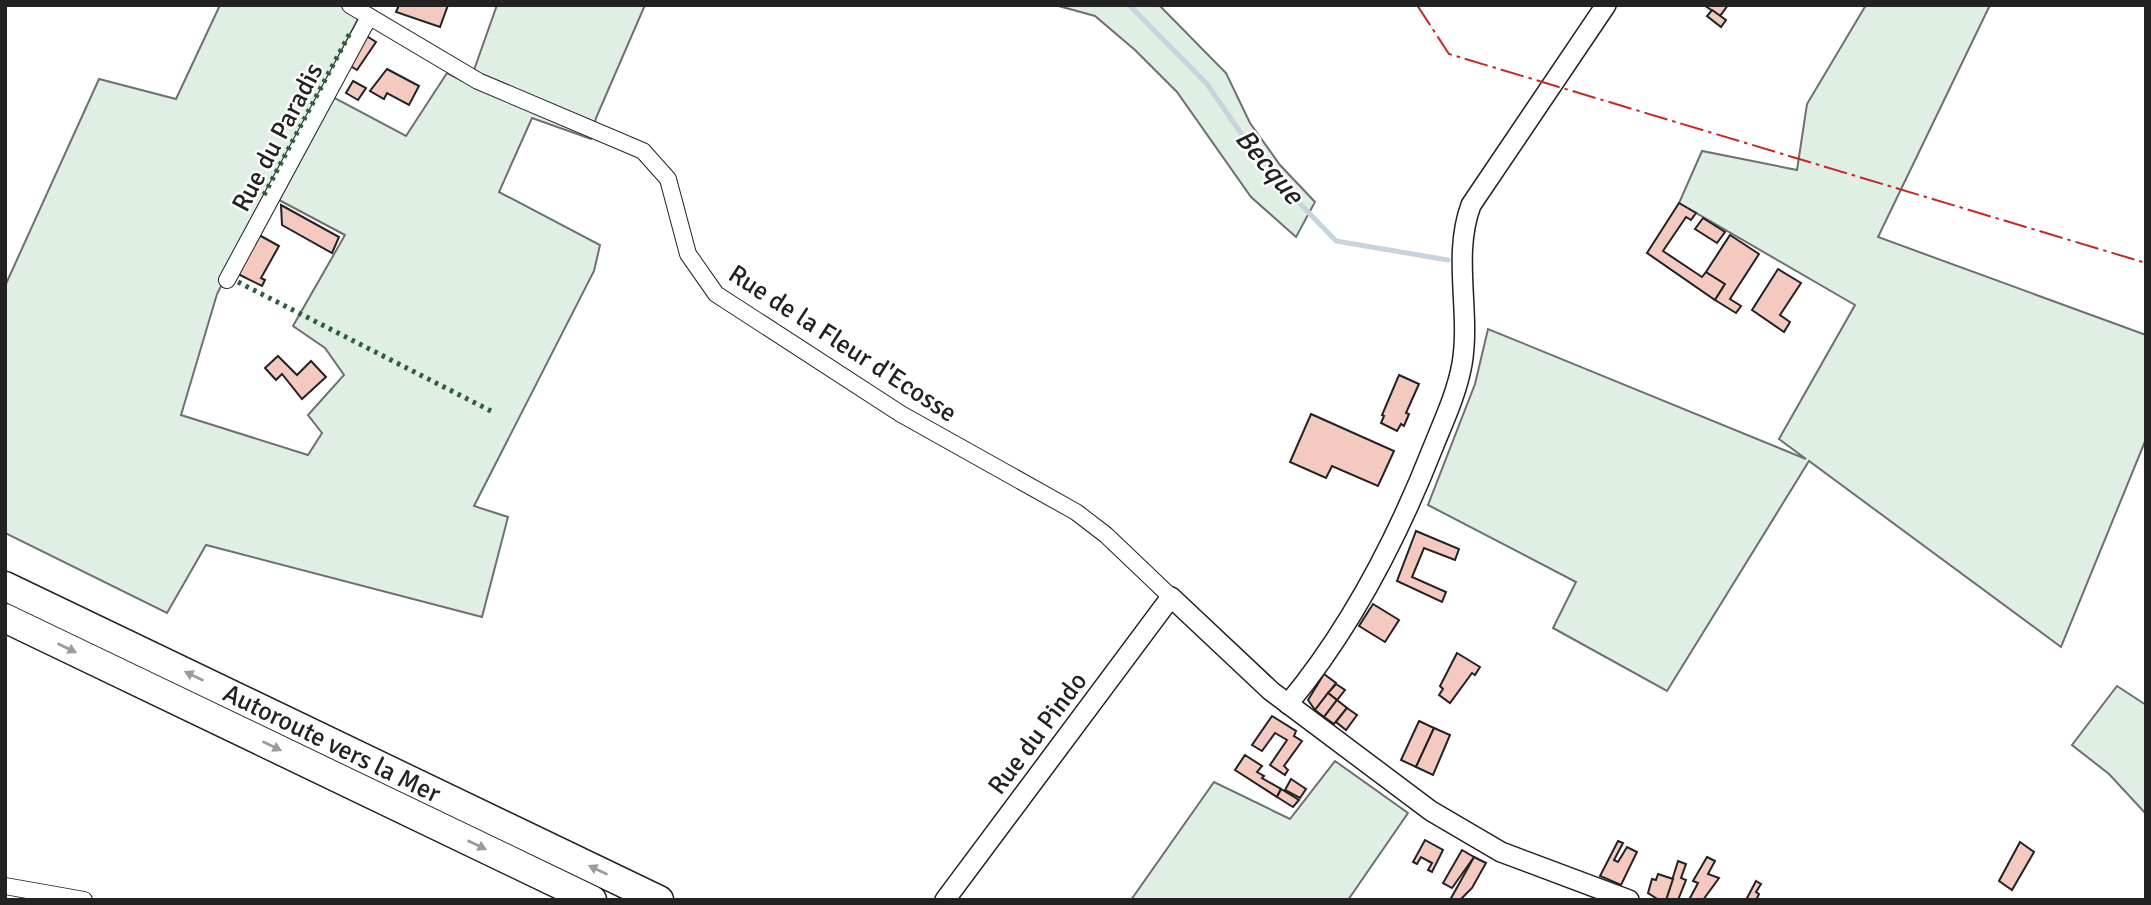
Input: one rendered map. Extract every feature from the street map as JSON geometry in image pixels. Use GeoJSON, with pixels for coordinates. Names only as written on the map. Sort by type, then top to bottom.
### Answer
{"type":"FeatureCollection","features":[{"type":"Feature","properties":{"kind":"highway","name":"Autoroute vers la Mer"},"geometry":{"type":"LineString","coordinates":[[5,586],[659,900]]}},
{"type":"Feature","properties":{"kind":"highway"},"geometry":{"type":"LineString","coordinates":[[5,618],[592,900]]}},
{"type":"Feature","properties":{"kind":"street","name":"Rue de la Fleur d'Ecosse"},"geometry":{"type":"LineString","coordinates":[[350,5],[478,81],[643,152],[668,179],[688,254],[716,294],[901,414],[1076,512],[1123,550],[1171,597]]}},
{"type":"Feature","properties":{"kind":"street"},"geometry":{"type":"LineString","coordinates":[[1288,704],[1312,675],[1383,561],[1411,502],[1453,396],[1465,339],[1462,244],[1471,205],[1606,5]]}},
{"type":"Feature","properties":{"kind":"street","name":"Rue du Paradis"},"geometry":{"type":"LineString","coordinates":[[227,280],[369,17]]}},
{"type":"Feature","properties":{"kind":"street"},"geometry":{"type":"LineString","coordinates":[[1171,597],[1288,704],[1394,786],[1470,836],[1529,864],[1629,900]]}},
{"type":"Feature","properties":{"kind":"street","name":"Rue du Pindo"},"geometry":{"type":"LineString","coordinates":[[945,900],[1171,597]]}},
{"type":"Feature","properties":{"kind":"street"},"geometry":{"type":"LineString","coordinates":[[5,886],[84,900]]}},
{"type":"Feature","properties":{"kind":"green space"},"geometry":{"type":"Polygon","coordinates":[[[220,5],[365,5],[217,294],[181,415],[308,455],[322,433],[308,415],[344,375],[325,348],[293,326],[345,235],[279,200],[333,97],[406,136],[447,73],[469,84],[497,5],[645,5],[596,118],[591,139],[532,118],[499,192],[600,245],[594,271],[474,506],[508,517],[482,617],[206,545],[167,613],[5,533],[5,286],[99,79],[176,99],[220,5]]]}},
{"type":"Feature","properties":{"kind":"green space"},"geometry":{"type":"Polygon","coordinates":[[[1055,5],[1159,5],[1226,73],[1250,123],[1280,165],[1315,202],[1296,237],[1251,197],[1177,92],[1135,50],[1095,16],[1055,5]]]}},
{"type":"Feature","properties":{"kind":"green space"},"geometry":{"type":"Polygon","coordinates":[[[1866,5],[1990,5],[1878,237],[2146,335],[2146,439],[2061,647],[1809,461],[1667,691],[1553,628],[1576,582],[1428,505],[1475,384],[1488,329],[1806,459],[1779,439],[1855,305],[1679,203],[1702,151],[1797,170],[1807,104],[1866,5]]]}},
{"type":"Feature","properties":{"kind":"green space"},"geometry":{"type":"Polygon","coordinates":[[[2117,686],[2146,705],[2146,814],[2109,774],[2072,745],[2117,686]]]}},
{"type":"Feature","properties":{"kind":"green space"},"geometry":{"type":"Polygon","coordinates":[[[1335,761],[1408,813],[1348,900],[1131,900],[1214,782],[1290,819],[1335,761]]]}},
{"type":"Feature","properties":{"kind":"building"},"geometry":{"type":"Polygon","coordinates":[[[399,5],[448,5],[440,27],[396,12],[399,5]]]}},
{"type":"Feature","properties":{"kind":"building"},"geometry":{"type":"Polygon","coordinates":[[[1704,5],[1728,5],[1720,16],[1704,5]]]}},
{"type":"Feature","properties":{"kind":"building"},"geometry":{"type":"Polygon","coordinates":[[[1712,10],[1726,20],[1721,27],[1707,16],[1712,10]]]}},
{"type":"Feature","properties":{"kind":"building"},"geometry":{"type":"Polygon","coordinates":[[[365,35],[376,42],[357,70],[347,64],[365,35]]]}},
{"type":"Feature","properties":{"kind":"building"},"geometry":{"type":"Polygon","coordinates":[[[387,69],[419,86],[409,105],[387,93],[384,99],[370,91],[387,69]]]}},
{"type":"Feature","properties":{"kind":"building"},"geometry":{"type":"Polygon","coordinates":[[[353,81],[366,88],[358,100],[346,93],[353,81]]]}},
{"type":"Feature","properties":{"kind":"building"},"geometry":{"type":"Polygon","coordinates":[[[1679,203],[1696,213],[1691,220],[1686,217],[1663,251],[1702,277],[1706,272],[1725,284],[1715,300],[1647,253],[1679,203]]]}},
{"type":"Feature","properties":{"kind":"building"},"geometry":{"type":"Polygon","coordinates":[[[281,205],[339,237],[332,253],[282,225],[281,205]]]}},
{"type":"Feature","properties":{"kind":"building"},"geometry":{"type":"Polygon","coordinates":[[[1703,218],[1725,232],[1717,243],[1695,229],[1703,218]]]}},
{"type":"Feature","properties":{"kind":"building"},"geometry":{"type":"Polygon","coordinates":[[[259,235],[279,246],[261,278],[265,280],[262,286],[238,274],[259,235]]]}},
{"type":"Feature","properties":{"kind":"building"},"geometry":{"type":"Polygon","coordinates":[[[1730,235],[1759,254],[1730,299],[1741,306],[1736,313],[1715,300],[1725,284],[1706,272],[1730,235]]]}},
{"type":"Feature","properties":{"kind":"building"},"geometry":{"type":"Polygon","coordinates":[[[1778,269],[1801,283],[1780,315],[1790,322],[1784,332],[1752,310],[1778,269]]]}},
{"type":"Feature","properties":{"kind":"building"},"geometry":{"type":"Polygon","coordinates":[[[278,356],[297,375],[311,361],[326,377],[302,399],[282,374],[276,380],[265,368],[278,356]]]}},
{"type":"Feature","properties":{"kind":"building"},"geometry":{"type":"Polygon","coordinates":[[[1399,375],[1419,384],[1406,413],[1409,414],[1404,426],[1401,424],[1397,431],[1381,423],[1399,375]]]}},
{"type":"Feature","properties":{"kind":"building"},"geometry":{"type":"Polygon","coordinates":[[[1311,414],[1394,451],[1378,486],[1332,466],[1326,478],[1290,462],[1311,414]]]}},
{"type":"Feature","properties":{"kind":"building"},"geometry":{"type":"Polygon","coordinates":[[[1416,531],[1459,549],[1455,560],[1424,548],[1412,577],[1446,592],[1442,602],[1397,581],[1416,531]]]}},
{"type":"Feature","properties":{"kind":"building"},"geometry":{"type":"Polygon","coordinates":[[[1373,604],[1399,620],[1385,642],[1359,626],[1373,604]]]}},
{"type":"Feature","properties":{"kind":"building"},"geometry":{"type":"Polygon","coordinates":[[[1457,653],[1480,667],[1475,675],[1472,673],[1450,703],[1439,695],[1443,689],[1440,686],[1457,653]]]}},
{"type":"Feature","properties":{"kind":"building"},"geometry":{"type":"Polygon","coordinates":[[[1324,674],[1336,683],[1315,710],[1308,700],[1324,674]]]}},
{"type":"Feature","properties":{"kind":"building"},"geometry":{"type":"Polygon","coordinates":[[[1336,684],[1345,690],[1337,700],[1328,693],[1336,684]]]}},
{"type":"Feature","properties":{"kind":"building"},"geometry":{"type":"Polygon","coordinates":[[[1328,693],[1337,700],[1324,717],[1315,710],[1328,693]]]}},
{"type":"Feature","properties":{"kind":"building"},"geometry":{"type":"Polygon","coordinates":[[[1337,700],[1347,708],[1334,724],[1324,717],[1337,700]]]}},
{"type":"Feature","properties":{"kind":"building"},"geometry":{"type":"Polygon","coordinates":[[[1347,708],[1357,715],[1346,730],[1336,722],[1347,708]]]}},
{"type":"Feature","properties":{"kind":"building"},"geometry":{"type":"Polygon","coordinates":[[[1272,716],[1296,731],[1294,736],[1302,741],[1284,766],[1288,770],[1285,775],[1270,765],[1287,740],[1275,733],[1262,751],[1252,745],[1272,716]]]}},
{"type":"Feature","properties":{"kind":"building"},"geometry":{"type":"Polygon","coordinates":[[[1419,721],[1434,728],[1416,767],[1401,760],[1419,721]]]}},
{"type":"Feature","properties":{"kind":"building"},"geometry":{"type":"Polygon","coordinates":[[[1434,728],[1450,735],[1433,775],[1416,767],[1434,728]]]}},
{"type":"Feature","properties":{"kind":"building"},"geometry":{"type":"Polygon","coordinates":[[[1245,755],[1262,766],[1257,772],[1264,776],[1262,778],[1281,789],[1277,797],[1235,770],[1245,755]]]}},
{"type":"Feature","properties":{"kind":"building"},"geometry":{"type":"Polygon","coordinates":[[[1291,779],[1306,789],[1300,798],[1285,790],[1291,779]]]}},
{"type":"Feature","properties":{"kind":"building"},"geometry":{"type":"Polygon","coordinates":[[[1281,789],[1299,800],[1293,807],[1277,797],[1281,789]]]}},
{"type":"Feature","properties":{"kind":"building"},"geometry":{"type":"Polygon","coordinates":[[[1425,840],[1443,850],[1432,872],[1428,870],[1432,863],[1421,857],[1417,864],[1413,862],[1425,840]]]}},
{"type":"Feature","properties":{"kind":"building"},"geometry":{"type":"Polygon","coordinates":[[[1618,841],[1623,843],[1614,860],[1618,862],[1627,847],[1637,852],[1621,885],[1600,876],[1618,841]]]}},
{"type":"Feature","properties":{"kind":"building"},"geometry":{"type":"Polygon","coordinates":[[[2020,842],[2034,852],[2012,890],[1999,881],[2020,842]]]}},
{"type":"Feature","properties":{"kind":"building"},"geometry":{"type":"Polygon","coordinates":[[[1462,850],[1474,857],[1452,888],[1443,883],[1462,850]]]}},
{"type":"Feature","properties":{"kind":"building"},"geometry":{"type":"Polygon","coordinates":[[[1474,857],[1486,863],[1472,888],[1460,900],[1450,900],[1474,857]]]}},
{"type":"Feature","properties":{"kind":"building"},"geometry":{"type":"Polygon","coordinates":[[[1707,857],[1715,861],[1708,874],[1719,878],[1703,900],[1689,900],[1698,883],[1693,881],[1707,857]]]}},
{"type":"Feature","properties":{"kind":"building"},"geometry":{"type":"Polygon","coordinates":[[[1678,861],[1686,864],[1681,878],[1686,880],[1678,900],[1666,900],[1678,861]]]}},
{"type":"Feature","properties":{"kind":"building"},"geometry":{"type":"Polygon","coordinates":[[[1658,874],[1673,879],[1666,900],[1659,900],[1648,893],[1652,879],[1656,880],[1658,874]]]}},
{"type":"Feature","properties":{"kind":"building"},"geometry":{"type":"Polygon","coordinates":[[[1756,881],[1761,884],[1756,892],[1759,894],[1756,900],[1746,900],[1756,881]]]}},
{"type":"Feature","properties":{"kind":"waterway","name":"Becque"},"geometry":{"type":"LineString","coordinates":[[1129,5],[1207,84],[1262,164],[1336,241],[1448,260]]}},
{"type":"Feature","properties":{"kind":"hedge"},"geometry":{"type":"LineString","coordinates":[[264,195],[351,31]]}},
{"type":"Feature","properties":{"kind":"hedge"},"geometry":{"type":"LineString","coordinates":[[238,282],[493,412]]}},
{"type":"Feature","properties":{"kind":"power"},"geometry":{"type":"LineString","coordinates":[[1417,5],[1449,54],[2146,263]]}}]}
